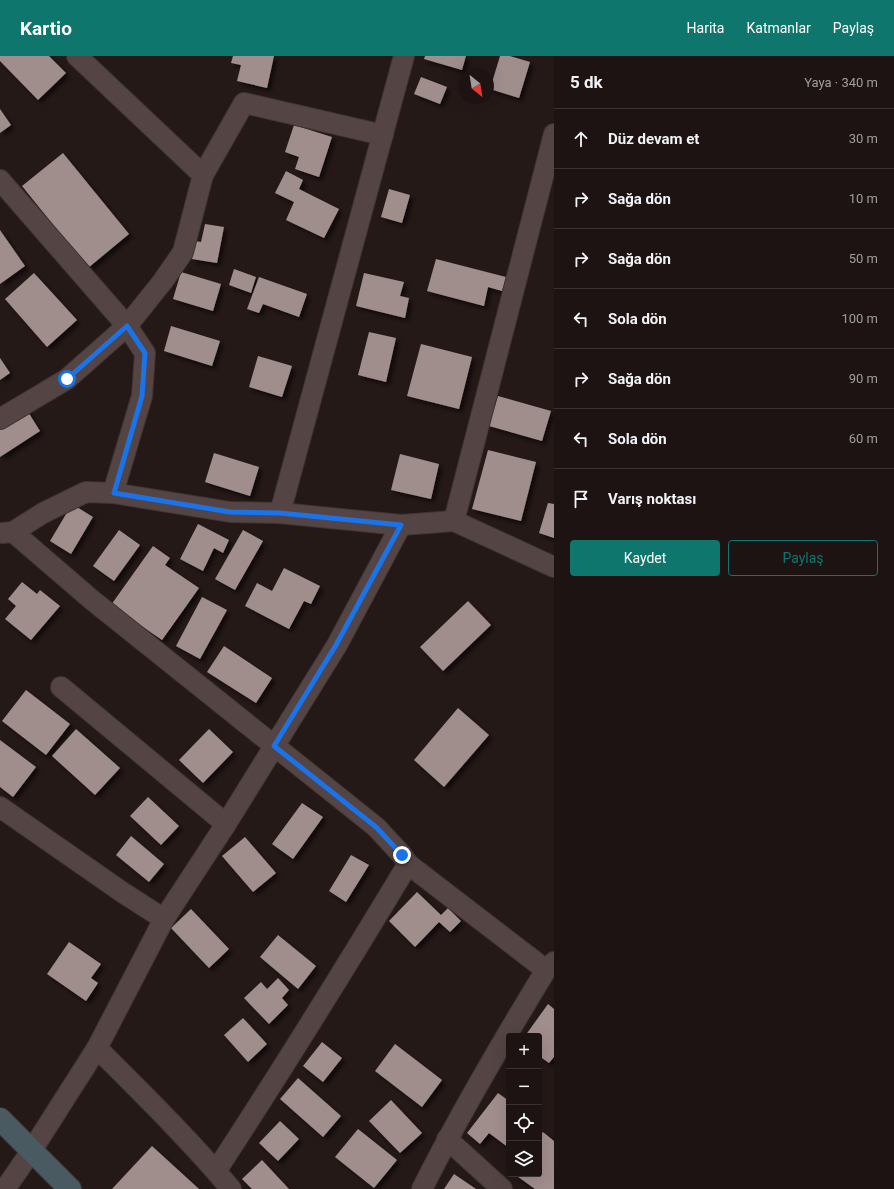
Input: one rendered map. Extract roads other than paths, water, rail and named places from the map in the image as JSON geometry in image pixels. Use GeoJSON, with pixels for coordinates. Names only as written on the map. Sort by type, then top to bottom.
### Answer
{"type":"FeatureCollection","features":[{"type":"Feature","properties":{"kind":"street"},"geometry":{"type":"LineString","coordinates":[[77,56],[203,175]]}},
{"type":"Feature","properties":{"kind":"street"},"geometry":{"type":"LineString","coordinates":[[280,513],[404,56]]}},
{"type":"Feature","properties":{"kind":"street"},"geometry":{"type":"LineString","coordinates":[[0,419],[67,379],[127,326],[163,281],[183,252],[203,175],[244,103],[383,135]]}},
{"type":"Feature","properties":{"kind":"street"},"geometry":{"type":"LineString","coordinates":[[454,521],[547,190],[554,134]]}},
{"type":"Feature","properties":{"kind":"street"},"geometry":{"type":"LineString","coordinates":[[0,180],[127,326],[145,353],[142,396],[114,493]]}},
{"type":"Feature","properties":{"kind":"street"},"geometry":{"type":"LineString","coordinates":[[422,1189],[447,1139],[499,1048],[550,966],[408,864],[402,855],[376,827],[7,532],[86,492],[114,493],[230,512],[280,513],[401,525],[454,521],[554,567]]}},
{"type":"Feature","properties":{"kind":"street"},"geometry":{"type":"LineString","coordinates":[[5,1189],[32,1150],[97,1048],[164,919],[226,824],[336,645],[401,525]]}},
{"type":"Feature","properties":{"kind":"street"},"geometry":{"type":"LineString","coordinates":[[61,688],[226,824]]}},
{"type":"Feature","properties":{"kind":"street"},"geometry":{"type":"LineString","coordinates":[[0,807],[122,892],[164,919]]}},
{"type":"Feature","properties":{"kind":"street"},"geometry":{"type":"LineString","coordinates":[[216,1171],[362,941],[408,864]]}},
{"type":"Feature","properties":{"kind":"street"},"geometry":{"type":"LineString","coordinates":[[97,1048],[216,1171],[231,1189]]}},
{"type":"Feature","properties":{"kind":"street"},"geometry":{"type":"LineString","coordinates":[[0,1119],[70,1189]]}},
{"type":"Feature","properties":{"kind":"street"},"geometry":{"type":"LineString","coordinates":[[447,1139],[502,1189]]}}]}
